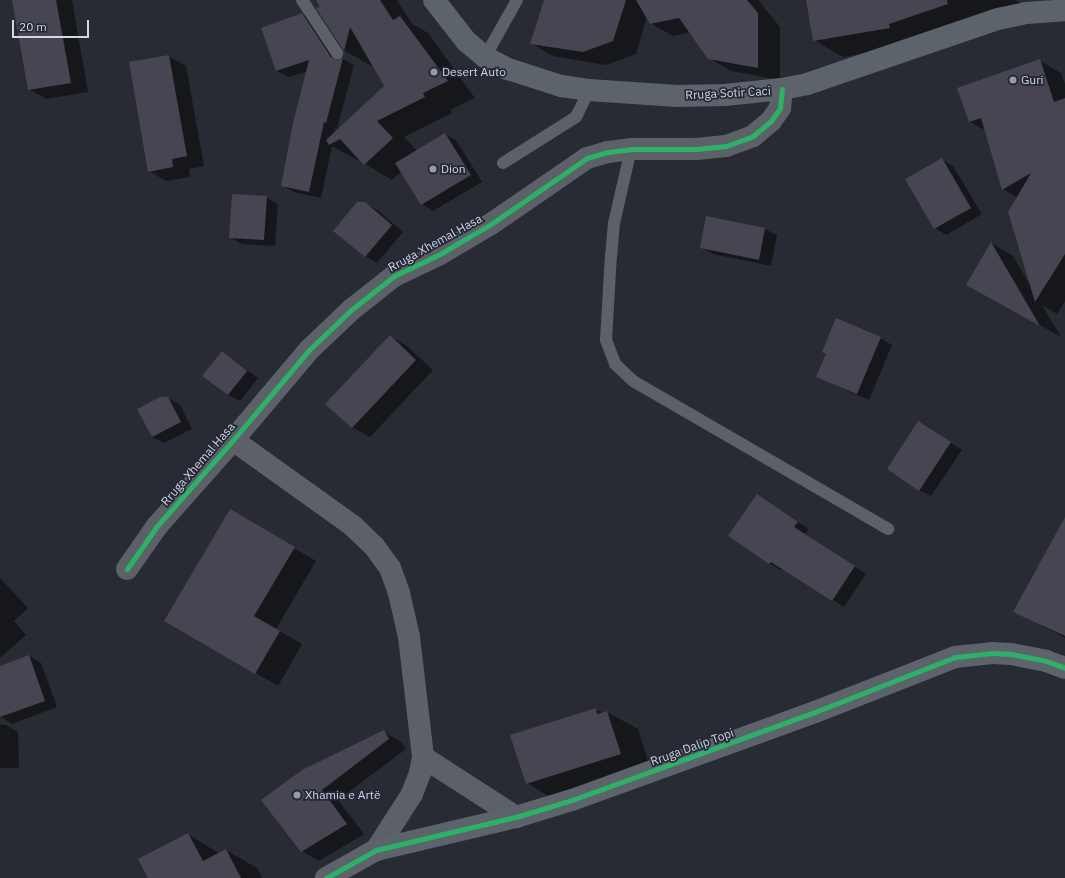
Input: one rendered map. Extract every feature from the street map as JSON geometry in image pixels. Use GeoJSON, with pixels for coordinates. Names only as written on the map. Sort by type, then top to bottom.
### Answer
{"type":"FeatureCollection","features":[{"type":"Feature","properties":{"kind":"street","name":"Rruga Sotir Caci"},"geometry":{"type":"LineString","coordinates":[[434,0],[466,41],[486,57],[508,69],[535,79],[561,86],[589,90],[633,94],[711,96],[756,93],[807,84],[998,20],[1026,13],[1065,10]]}},
{"type":"Feature","properties":{"kind":"street","name":"Rruga Xhemal Hasa"},"geometry":{"type":"LineString","coordinates":[[127,569],[157,526],[233,440],[309,350],[351,310],[394,276],[440,254],[492,224],[587,158],[608,152],[630,149],[698,149],[719,147],[726,146],[753,136],[771,121],[780,108],[782,89]]}},
{"type":"Feature","properties":{"kind":"street","name":"Rruga Xhemal Hasa"},"geometry":{"type":"LineString","coordinates":[[233,440],[353,526],[374,546],[390,568],[399,593],[409,637],[423,757],[420,773],[412,794],[376,850]]}},
{"type":"Feature","properties":{"kind":"street","name":"Rruga Dalip Topi"},"geometry":{"type":"LineString","coordinates":[[326,878],[376,850],[516,817],[572,800],[730,744],[955,657],[992,653],[1011,654],[1046,661],[1065,668]]}},
{"type":"Feature","properties":{"kind":"street"},"geometry":{"type":"LineString","coordinates":[[423,757],[516,817]]}},
{"type":"Feature","properties":{"kind":"lane"},"geometry":{"type":"LineString","coordinates":[[302,0],[337,53]]}},
{"type":"Feature","properties":{"kind":"lane"},"geometry":{"type":"LineString","coordinates":[[486,57],[516,0]]}},
{"type":"Feature","properties":{"kind":"lane"},"geometry":{"type":"LineString","coordinates":[[503,163],[576,117],[589,90]]}},
{"type":"Feature","properties":{"kind":"lane"},"geometry":{"type":"LineString","coordinates":[[630,149],[621,199],[614,224],[611,255],[606,340],[615,364],[633,381],[888,529]]}},
{"type":"Feature","properties":{"kind":"building"},"geometry":{"type":"Polygon","coordinates":[[[12,0],[56,0],[71,83],[28,90],[12,0]]]}},
{"type":"Feature","properties":{"kind":"building"},"geometry":{"type":"Polygon","coordinates":[[[316,0],[380,0],[393,20],[400,16],[448,81],[423,93],[425,97],[377,121],[393,138],[364,165],[340,139],[329,145],[326,140],[384,86],[350,27],[344,51],[316,8],[320,7],[316,0]]]}},
{"type":"Feature","properties":{"kind":"building"},"geometry":{"type":"Polygon","coordinates":[[[544,0],[626,0],[613,41],[583,52],[530,44],[544,0]]]}},
{"type":"Feature","properties":{"kind":"building"},"geometry":{"type":"Polygon","coordinates":[[[636,0],[747,0],[758,13],[758,68],[708,59],[679,18],[650,24],[636,0]]]}},
{"type":"Feature","properties":{"kind":"building"},"geometry":{"type":"Polygon","coordinates":[[[806,0],[947,0],[948,4],[889,24],[890,28],[813,41],[806,0]]]}},
{"type":"Feature","properties":{"kind":"building"},"geometry":{"type":"Polygon","coordinates":[[[302,13],[331,57],[337,60],[343,58],[326,123],[324,122],[309,192],[281,186],[293,123],[309,60],[276,71],[261,28],[302,13]]]}},
{"type":"Feature","properties":{"kind":"building"},"geometry":{"type":"Polygon","coordinates":[[[169,55],[187,156],[172,159],[173,167],[148,172],[129,62],[169,55]]]}},
{"type":"Feature","properties":{"kind":"building"},"geometry":{"type":"Polygon","coordinates":[[[1040,59],[1054,102],[1065,98],[1065,254],[1035,302],[1008,212],[1031,173],[1002,190],[981,118],[969,122],[957,88],[1040,59]]]}},
{"type":"Feature","properties":{"kind":"building","name":"Dion"},"geometry":{"type":"Polygon","coordinates":[[[445,133],[471,175],[421,205],[395,163],[445,133]]]}},
{"type":"Feature","properties":{"kind":"building"},"geometry":{"type":"Polygon","coordinates":[[[942,158],[971,208],[934,229],[905,179],[942,158]]]}},
{"type":"Feature","properties":{"kind":"building"},"geometry":{"type":"Polygon","coordinates":[[[232,194],[267,196],[264,240],[229,238],[232,194]]]}},
{"type":"Feature","properties":{"kind":"building"},"geometry":{"type":"Polygon","coordinates":[[[357,202],[365,202],[392,225],[365,257],[333,231],[357,202]]]}},
{"type":"Feature","properties":{"kind":"building"},"geometry":{"type":"Polygon","coordinates":[[[706,216],[765,228],[759,260],[700,248],[706,216]]]}},
{"type":"Feature","properties":{"kind":"building"},"geometry":{"type":"Polygon","coordinates":[[[991,242],[1040,326],[966,285],[991,242]]]}},
{"type":"Feature","properties":{"kind":"building"},"geometry":{"type":"Polygon","coordinates":[[[836,318],[881,337],[857,394],[816,377],[826,354],[822,352],[836,318]]]}},
{"type":"Feature","properties":{"kind":"building"},"geometry":{"type":"Polygon","coordinates":[[[390,335],[416,360],[352,428],[325,404],[390,335]]]}},
{"type":"Feature","properties":{"kind":"building"},"geometry":{"type":"Polygon","coordinates":[[[222,351],[247,371],[228,395],[202,376],[222,351]]]}},
{"type":"Feature","properties":{"kind":"building"},"geometry":{"type":"Polygon","coordinates":[[[160,397],[168,397],[181,422],[152,437],[137,409],[160,397]]]}},
{"type":"Feature","properties":{"kind":"building"},"geometry":{"type":"Polygon","coordinates":[[[918,421],[951,442],[919,491],[887,469],[918,421]]]}},
{"type":"Feature","properties":{"kind":"building"},"geometry":{"type":"Polygon","coordinates":[[[757,494],[798,522],[794,527],[855,566],[832,601],[771,562],[769,564],[728,536],[757,494]]]}},
{"type":"Feature","properties":{"kind":"building"},"geometry":{"type":"Polygon","coordinates":[[[230,509],[295,547],[254,616],[280,631],[255,674],[164,621],[230,509]]]}},
{"type":"Feature","properties":{"kind":"building"},"geometry":{"type":"Polygon","coordinates":[[[1065,517],[1065,636],[1013,612],[1065,517]]]}},
{"type":"Feature","properties":{"kind":"building"},"geometry":{"type":"Polygon","coordinates":[[[29,655],[45,701],[0,717],[0,666],[29,655]]]}},
{"type":"Feature","properties":{"kind":"building"},"geometry":{"type":"Polygon","coordinates":[[[596,708],[597,714],[607,711],[621,754],[526,784],[510,735],[596,708]]]}},
{"type":"Feature","properties":{"kind":"building","name":"Xhamia e Artë"},"geometry":{"type":"Polygon","coordinates":[[[384,730],[389,739],[322,790],[347,824],[301,852],[261,800],[302,770],[384,730]]]}},
{"type":"Feature","properties":{"kind":"building"},"geometry":{"type":"Polygon","coordinates":[[[188,833],[203,861],[226,849],[241,878],[148,878],[138,859],[188,833]]]}},
{"type":"Feature","properties":{"kind":"cycle path"},"geometry":{"type":"LineString","coordinates":[[127,569],[157,526],[233,440],[309,350],[351,310],[394,276],[440,254],[491,224],[587,158],[608,152],[631,149],[697,149],[726,146],[753,136],[771,121],[780,108],[782,89]]}},
{"type":"Feature","properties":{"kind":"cycle path"},"geometry":{"type":"LineString","coordinates":[[326,878],[376,850],[516,817],[572,800],[815,712],[955,657],[992,653],[1011,654],[1046,661],[1065,668]]}},
{"type":"Feature","properties":{"kind":"place","name":"Desert Auto"},"geometry":{"type":"Point","coordinates":[434,72]}},
{"type":"Feature","properties":{"kind":"place","name":"Guri"},"geometry":{"type":"Point","coordinates":[1013,80]}},
{"type":"Feature","properties":{"kind":"place","name":"Dion"},"geometry":{"type":"Point","coordinates":[433,169]}},
{"type":"Feature","properties":{"kind":"place","name":"Xhamia e Artë"},"geometry":{"type":"Point","coordinates":[297,795]}}]}
